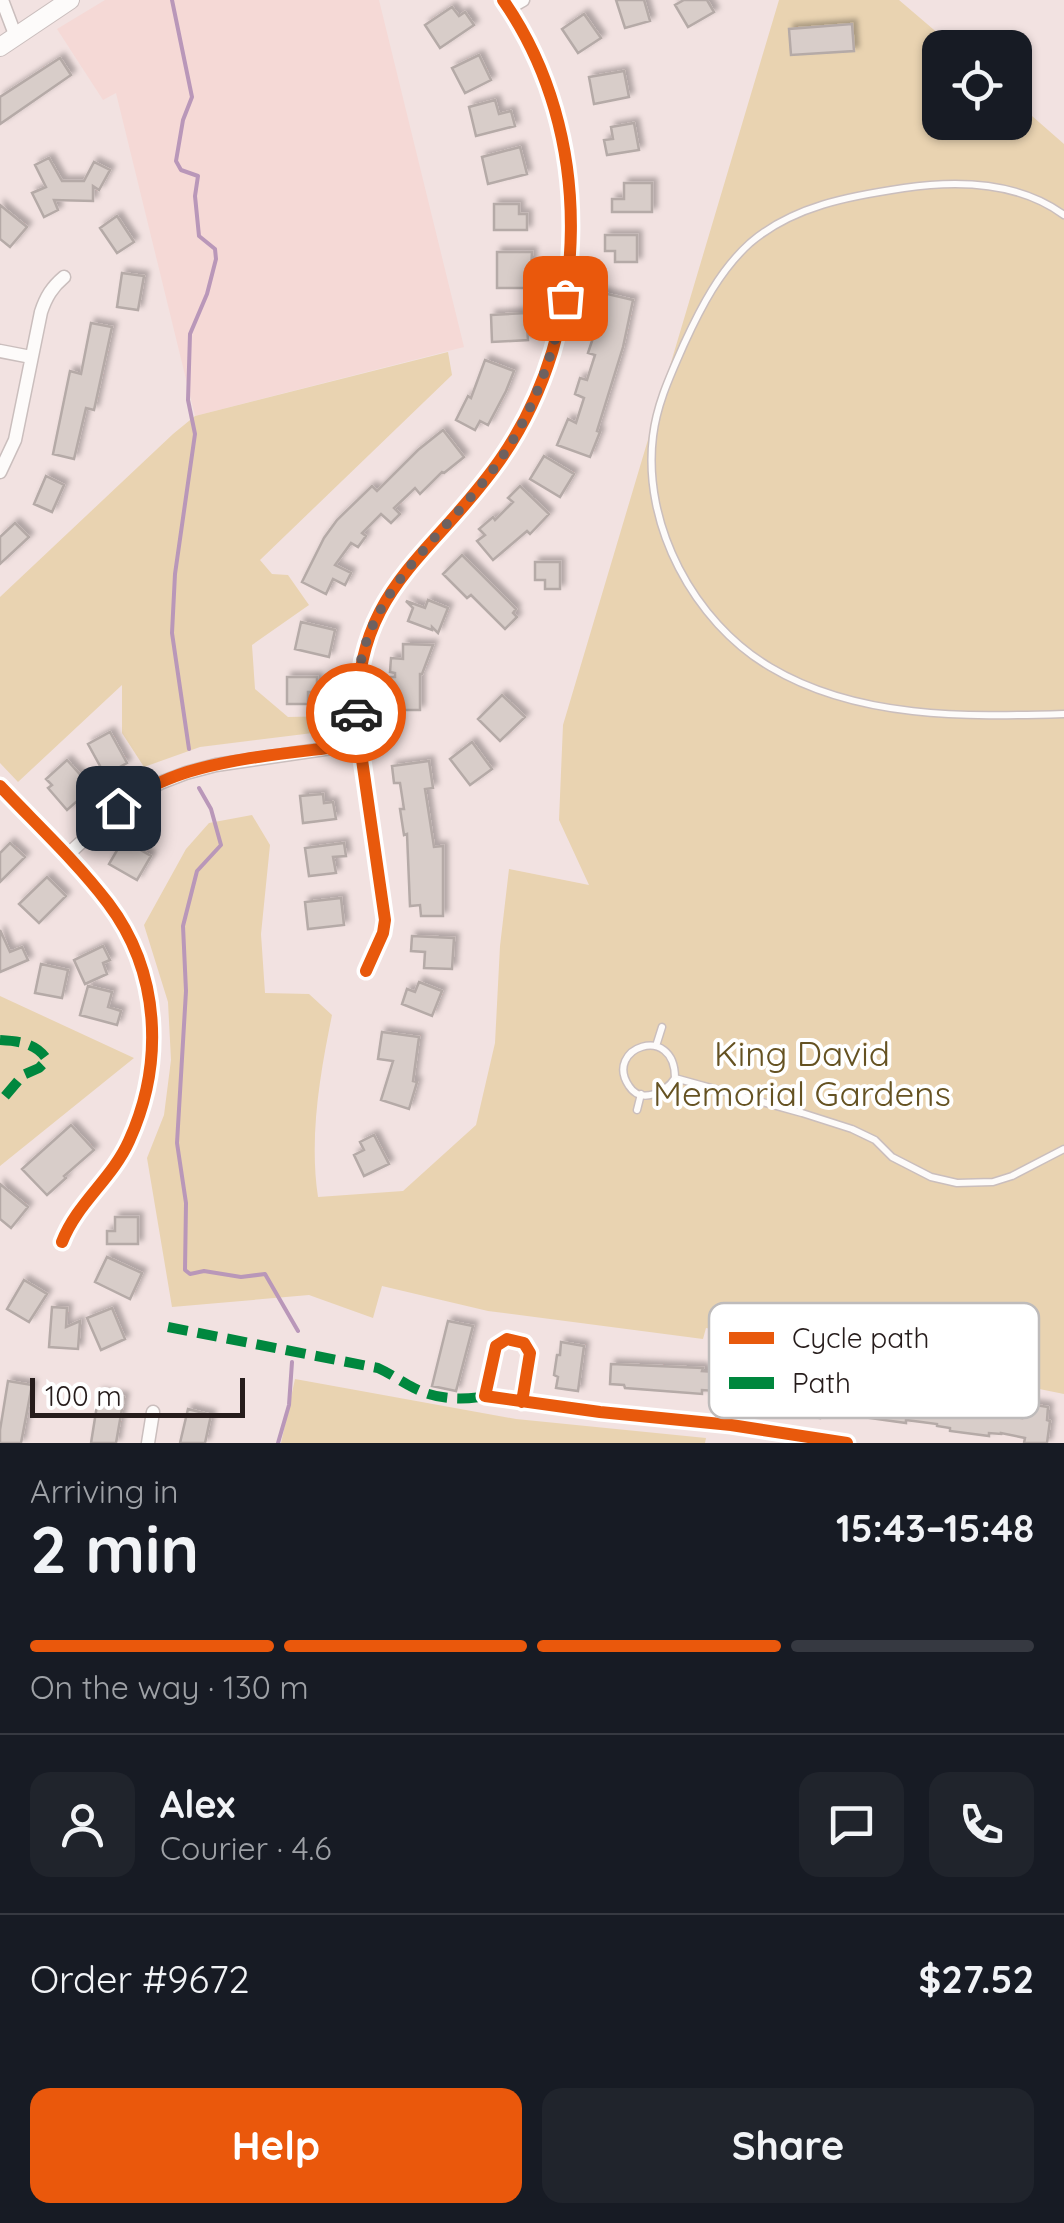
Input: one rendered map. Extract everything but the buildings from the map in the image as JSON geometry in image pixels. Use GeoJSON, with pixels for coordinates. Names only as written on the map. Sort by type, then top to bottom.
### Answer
{"type":"FeatureCollection","features":[{"type":"Feature","properties":{"kind":"main road"},"geometry":{"type":"LineString","coordinates":[[8,42],[70,0]]}},
{"type":"Feature","properties":{"kind":"street"},"geometry":{"type":"LineString","coordinates":[[2,0],[8,42]]}},
{"type":"Feature","properties":{"kind":"street"},"geometry":{"type":"LineString","coordinates":[[366,971],[380,944],[384,920],[359,744],[359,671],[374,622],[388,595],[487,477],[515,437],[548,368],[565,298],[570,220],[562,144],[540,70],[506,4],[523,0]]}},
{"type":"Feature","properties":{"kind":"street"},"geometry":{"type":"LineString","coordinates":[[0,472],[15,440],[46,298],[64,277]]}},
{"type":"Feature","properties":{"kind":"street"},"geometry":{"type":"LineString","coordinates":[[0,351],[31,357]]}},
{"type":"Feature","properties":{"kind":"street"},"geometry":{"type":"LineString","coordinates":[[66,856],[118,808],[160,782],[186,772],[359,744]]}},
{"type":"Feature","properties":{"kind":"street"},"geometry":{"type":"LineString","coordinates":[[0,786],[110,905],[127,932],[147,985],[154,1036],[147,1092],[128,1144],[116,1167],[78,1210],[62,1242]]}},
{"type":"Feature","properties":{"kind":"street"},"geometry":{"type":"LineString","coordinates":[[0,809],[10,797]]}},
{"type":"Feature","properties":{"kind":"street"},"geometry":{"type":"LineString","coordinates":[[522,1402],[530,1353],[524,1343],[506,1340],[496,1346],[485,1396],[522,1402],[600,1412],[731,1424],[848,1443]]}},
{"type":"Feature","properties":{"kind":"street"},"geometry":{"type":"LineString","coordinates":[[148,1443],[153,1412]]}},
{"type":"Feature","properties":{"kind":"lane"},"geometry":{"type":"LineString","coordinates":[[1064,215],[1009,190],[956,184],[924,185],[846,198],[785,219],[732,261],[710,293],[663,395],[652,437],[654,488],[663,528],[682,575],[714,620],[767,666],[814,689],[877,705],[977,716],[1064,714]]}},
{"type":"Feature","properties":{"kind":"lane"},"geometry":{"type":"LineString","coordinates":[[656,1046],[662,1026]]}},
{"type":"Feature","properties":{"kind":"lane"},"geometry":{"type":"LineString","coordinates":[[656,1046],[666,1052],[676,1078],[656,1094],[634,1092],[627,1084],[625,1063],[638,1047],[656,1046]]}},
{"type":"Feature","properties":{"kind":"lane"},"geometry":{"type":"LineString","coordinates":[[676,1078],[852,1129],[875,1140],[892,1157],[931,1177],[957,1184],[992,1182],[1012,1176],[1064,1149]]}},
{"type":"Feature","properties":{"kind":"lane"},"geometry":{"type":"LineString","coordinates":[[637,1110],[641,1094]]}},
{"type":"Feature","properties":{"kind":"shaded area"},"geometry":{"type":"Polygon","coordinates":[[[105,0],[379,0],[464,347],[195,416],[116,93],[103,100],[57,29],[105,0]]]}},
{"type":"Feature","properties":{"kind":"green space","name":"King David Memorial Gardens"},"geometry":{"type":"Polygon","coordinates":[[[779,0],[899,0],[934,30],[922,30],[922,140],[1032,140],[1032,116],[1064,144],[1064,1394],[1039,1389],[1039,1303],[709,1303],[709,1329],[703,1339],[488,1311],[382,1286],[373,1318],[309,1295],[172,1307],[147,1158],[164,1115],[171,1060],[168,1002],[144,925],[186,849],[209,823],[252,815],[270,845],[261,934],[265,993],[309,994],[332,1015],[315,1129],[318,1197],[403,1191],[476,1125],[495,1043],[509,869],[589,885],[559,820],[563,725],[779,0]]]}},
{"type":"Feature","properties":{"kind":"green space"},"geometry":{"type":"Polygon","coordinates":[[[448,352],[452,375],[260,560],[272,574],[288,575],[309,605],[252,645],[255,689],[288,717],[335,716],[330,726],[321,732],[200,747],[144,767],[122,733],[122,685],[18,782],[0,763],[0,597],[195,416],[448,352]]]}},
{"type":"Feature","properties":{"kind":"green space"},"geometry":{"type":"Polygon","coordinates":[[[0,996],[134,1058],[0,1166],[0,996]]]}},
{"type":"Feature","properties":{"kind":"green space"},"geometry":{"type":"Polygon","coordinates":[[[295,1379],[516,1419],[706,1438],[705,1443],[281,1443],[295,1379]]]}},
{"type":"Feature","properties":{"kind":"waterway"},"geometry":{"type":"LineString","coordinates":[[172,0],[192,97],[183,120],[176,161],[181,170],[198,176],[195,196],[199,236],[215,249],[216,259],[190,334],[188,400],[195,434],[175,574],[172,633],[189,749]]}},
{"type":"Feature","properties":{"kind":"waterway"},"geometry":{"type":"LineString","coordinates":[[199,788],[211,809],[221,845],[197,871],[183,926],[186,991],[177,1143],[186,1203],[185,1270],[190,1274],[204,1271],[241,1277],[265,1274],[298,1331]]}},
{"type":"Feature","properties":{"kind":"waterway"},"geometry":{"type":"LineString","coordinates":[[278,1443],[289,1405],[292,1362]]}},
{"type":"Feature","properties":{"kind":"marked path"},"geometry":{"type":"LineString","coordinates":[[0,1040],[32,1046],[47,1060],[23,1075],[0,1102]]}},
{"type":"Feature","properties":{"kind":"marked path"},"geometry":{"type":"LineString","coordinates":[[168,1327],[378,1368],[422,1392],[440,1397],[485,1396]]}},
{"type":"Feature","properties":{"kind":"cycle path"},"geometry":{"type":"LineString","coordinates":[[366,971],[385,920],[357,725],[359,678],[368,640],[402,578],[500,460],[530,408],[552,351],[566,292],[571,230],[567,169],[555,109],[533,53],[503,0]]}},
{"type":"Feature","properties":{"kind":"cycle path"},"geometry":{"type":"LineString","coordinates":[[0,786],[69,858],[126,930],[139,959],[152,1019],[148,1081],[129,1141],[76,1215],[62,1242]]}},
{"type":"Feature","properties":{"kind":"cycle path"},"geometry":{"type":"LineString","coordinates":[[522,1402],[530,1353],[524,1343],[507,1339],[496,1346],[485,1396],[600,1412],[731,1425],[847,1443]]}},
{"type":"Feature","properties":{"kind":"way so far"},"geometry":{"type":"LineString","coordinates":[[356,713],[359,671],[374,622],[403,573],[487,477],[515,437],[548,368],[565,298]]}},
{"type":"Feature","properties":{"kind":"route"},"geometry":{"type":"LineString","coordinates":[[118,808],[160,782],[186,772],[359,744],[356,713]]}}]}
